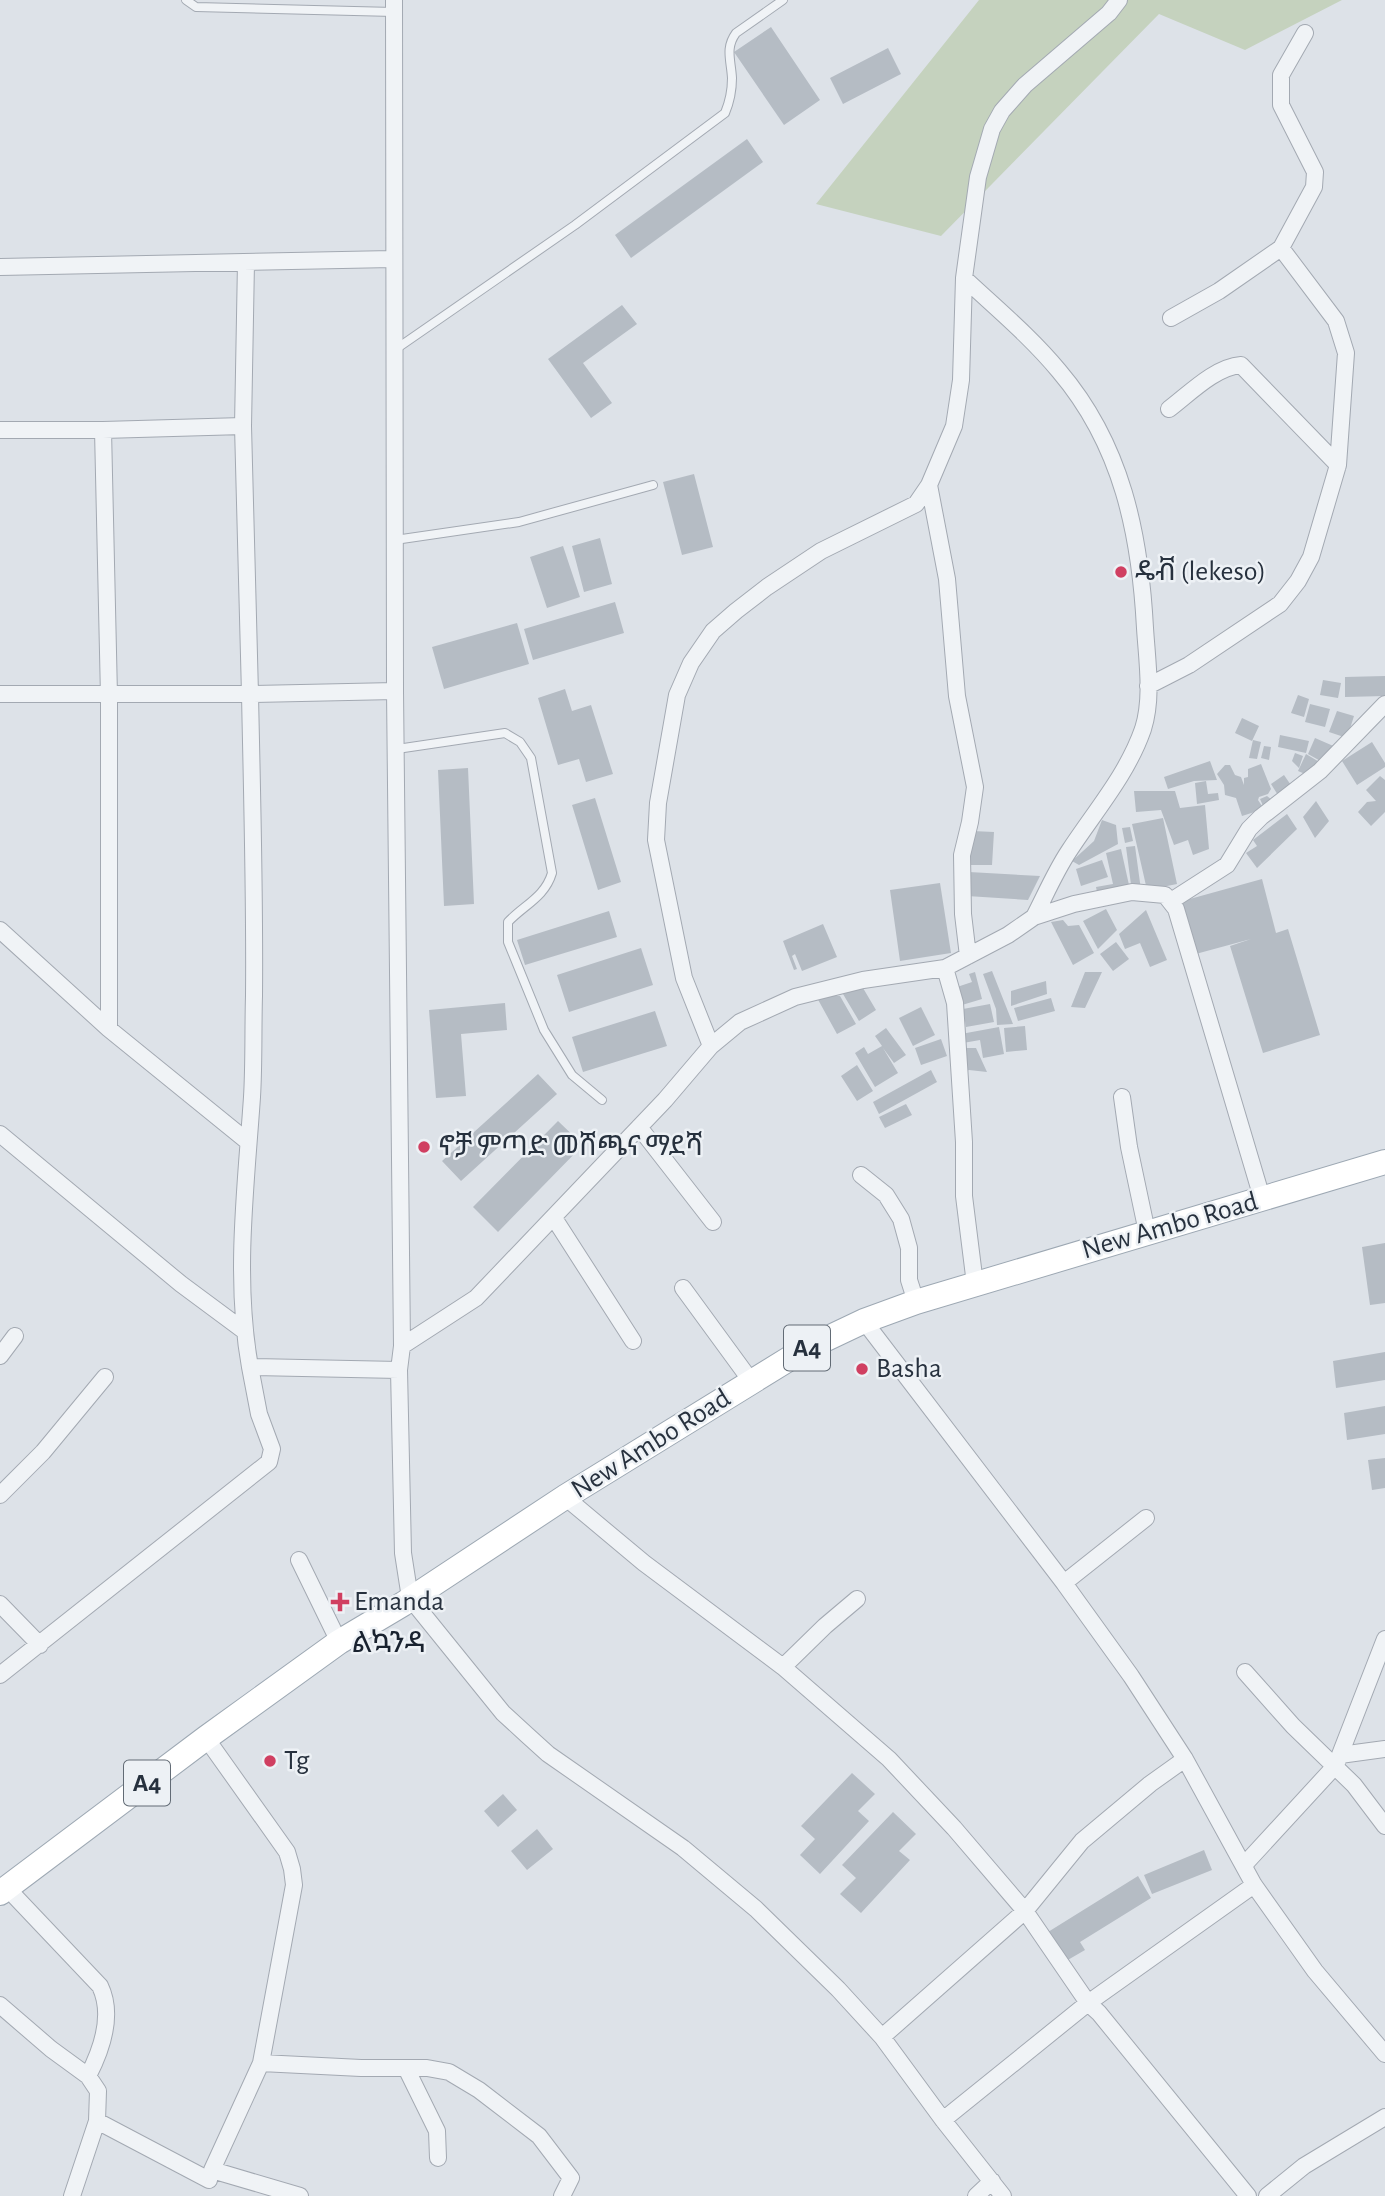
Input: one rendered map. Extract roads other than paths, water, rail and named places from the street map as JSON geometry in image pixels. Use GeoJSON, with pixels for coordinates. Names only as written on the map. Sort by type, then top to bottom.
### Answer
{"type":"FeatureCollection","features":[{"type":"Feature","properties":{"kind":"main road","name":"New Ambo Road"},"geometry":{"type":"LineString","coordinates":[[4,1890],[339,1642],[565,1497],[805,1349],[864,1321],[916,1302],[1385,1162]]}},
{"type":"Feature","properties":{"kind":"street"},"geometry":{"type":"LineString","coordinates":[[711,1046],[684,978],[656,840],[658,803],[677,695],[698,652],[713,631],[736,611],[821,551],[916,504],[929,485],[954,426],[961,380],[964,278],[978,177],[992,129],[1002,111],[1026,85],[1109,13],[1119,0]]}},
{"type":"Feature","properties":{"kind":"street"},"geometry":{"type":"LineString","coordinates":[[394,6],[394,691],[397,749],[402,1346],[399,1370],[403,1553],[411,1598],[511,1721],[548,1754],[683,1848],[756,1909],[838,1989],[882,2036],[1003,2196]]}},
{"type":"Feature","properties":{"kind":"street"},"geometry":{"type":"LineString","coordinates":[[1171,318],[1220,291],[1281,248],[1314,187],[1315,172],[1281,104],[1282,75],[1305,33]]}},
{"type":"Feature","properties":{"kind":"street"},"geometry":{"type":"LineString","coordinates":[[1148,686],[1189,665],[1280,604],[1298,581],[1311,557],[1338,465],[1346,353],[1336,321],[1281,248]]}},
{"type":"Feature","properties":{"kind":"street"},"geometry":{"type":"LineString","coordinates":[[0,267],[393,259]]}},
{"type":"Feature","properties":{"kind":"street"},"geometry":{"type":"LineString","coordinates":[[0,1675],[269,1462],[272,1449],[258,1414],[243,1330],[243,1247],[247,1141],[252,1097],[255,915],[243,426],[246,262]]}},
{"type":"Feature","properties":{"kind":"street"},"geometry":{"type":"LineString","coordinates":[[964,278],[1059,371],[1081,400],[1119,472],[1131,513],[1143,581],[1148,686],[1144,727],[1124,774],[1067,855],[1034,918]]}},
{"type":"Feature","properties":{"kind":"street"},"geometry":{"type":"LineString","coordinates":[[1169,409],[1209,379],[1232,366],[1241,365],[1338,465]]}},
{"type":"Feature","properties":{"kind":"street"},"geometry":{"type":"LineString","coordinates":[[0,429],[103,430],[243,426]]}},
{"type":"Feature","properties":{"kind":"street"},"geometry":{"type":"LineString","coordinates":[[103,430],[109,696],[109,1029]]}},
{"type":"Feature","properties":{"kind":"street"},"geometry":{"type":"LineString","coordinates":[[929,485],[947,579],[957,696],[975,788],[962,855],[963,914],[968,956]]}},
{"type":"Feature","properties":{"kind":"street"},"geometry":{"type":"LineString","coordinates":[[0,694],[109,696],[394,691]]}},
{"type":"Feature","properties":{"kind":"street"},"geometry":{"type":"LineString","coordinates":[[1171,901],[1227,864],[1248,829],[1320,771],[1385,704]]}},
{"type":"Feature","properties":{"kind":"street"},"geometry":{"type":"LineString","coordinates":[[402,1346],[476,1298],[554,1218],[711,1046],[740,1022],[795,997],[863,980],[945,968],[1034,918],[1074,904],[1132,891],[1166,895],[1171,901],[1183,931],[1262,1198]]}},
{"type":"Feature","properties":{"kind":"street"},"geometry":{"type":"LineString","coordinates":[[0,930],[109,1029],[247,1141]]}},
{"type":"Feature","properties":{"kind":"street"},"geometry":{"type":"LineString","coordinates":[[945,968],[955,1003],[964,1142],[964,1196],[975,1284]]}},
{"type":"Feature","properties":{"kind":"street"},"geometry":{"type":"LineString","coordinates":[[1122,1097],[1129,1147],[1147,1232]]}},
{"type":"Feature","properties":{"kind":"street"},"geometry":{"type":"LineString","coordinates":[[639,1126],[713,1222]]}},
{"type":"Feature","properties":{"kind":"street"},"geometry":{"type":"LineString","coordinates":[[0,1134],[181,1284],[243,1330]]}},
{"type":"Feature","properties":{"kind":"street"},"geometry":{"type":"LineString","coordinates":[[861,1175],[886,1195],[901,1219],[909,1248],[909,1280],[916,1302]]}},
{"type":"Feature","properties":{"kind":"street"},"geometry":{"type":"LineString","coordinates":[[554,1218],[633,1341]]}},
{"type":"Feature","properties":{"kind":"street"},"geometry":{"type":"LineString","coordinates":[[683,1288],[751,1381]]}},
{"type":"Feature","properties":{"kind":"street"},"geometry":{"type":"LineString","coordinates":[[864,1321],[1064,1583],[1131,1676],[1185,1759],[1254,1885],[1315,1971],[1385,2054]]}},
{"type":"Feature","properties":{"kind":"street"},"geometry":{"type":"LineString","coordinates":[[0,1356],[15,1336]]}},
{"type":"Feature","properties":{"kind":"street"},"geometry":{"type":"LineString","coordinates":[[250,1367],[399,1370]]}},
{"type":"Feature","properties":{"kind":"street"},"geometry":{"type":"LineString","coordinates":[[0,1495],[43,1452],[105,1377]]}},
{"type":"Feature","properties":{"kind":"street"},"geometry":{"type":"LineString","coordinates":[[565,1497],[644,1563],[783,1667],[889,1759],[954,1828],[1025,1911],[1088,2003],[1248,2196]]}},
{"type":"Feature","properties":{"kind":"street"},"geometry":{"type":"LineString","coordinates":[[1064,1583],[1146,1518]]}},
{"type":"Feature","properties":{"kind":"street"},"geometry":{"type":"LineString","coordinates":[[299,1560],[339,1642]]}},
{"type":"Feature","properties":{"kind":"street"},"geometry":{"type":"LineString","coordinates":[[783,1667],[824,1626],[857,1599]]}},
{"type":"Feature","properties":{"kind":"street"},"geometry":{"type":"LineString","coordinates":[[0,1604],[40,1645]]}},
{"type":"Feature","properties":{"kind":"street"},"geometry":{"type":"LineString","coordinates":[[1244,1865],[1338,1760],[1385,1639]]}},
{"type":"Feature","properties":{"kind":"street"},"geometry":{"type":"LineString","coordinates":[[1245,1672],[1293,1726],[1338,1760],[1385,1826]]}},
{"type":"Feature","properties":{"kind":"street"},"geometry":{"type":"LineString","coordinates":[[206,1738],[286,1853],[294,1885],[261,2063],[208,2182]]}},
{"type":"Feature","properties":{"kind":"street"},"geometry":{"type":"LineString","coordinates":[[1338,1760],[1385,1749]]}},
{"type":"Feature","properties":{"kind":"street"},"geometry":{"type":"LineString","coordinates":[[882,2036],[1025,1911],[1082,1841],[1150,1784],[1185,1759]]}},
{"type":"Feature","properties":{"kind":"street"},"geometry":{"type":"LineString","coordinates":[[943,2120],[1088,2003],[1254,1885]]}},
{"type":"Feature","properties":{"kind":"street"},"geometry":{"type":"LineString","coordinates":[[4,1890],[100,1986],[106,1997],[108,2010],[99,2053],[88,2076]]}},
{"type":"Feature","properties":{"kind":"street"},"geometry":{"type":"LineString","coordinates":[[0,2005],[51,2049],[88,2076],[98,2091],[97,2121],[72,2196]]}},
{"type":"Feature","properties":{"kind":"street"},"geometry":{"type":"LineString","coordinates":[[261,2063],[427,2068],[449,2072],[479,2090],[539,2136],[571,2178],[562,2196]]}},
{"type":"Feature","properties":{"kind":"street"},"geometry":{"type":"LineString","coordinates":[[406,2068],[437,2131],[438,2158]]}},
{"type":"Feature","properties":{"kind":"street"},"geometry":{"type":"LineString","coordinates":[[1267,2196],[1304,2166],[1385,2117]]}},
{"type":"Feature","properties":{"kind":"street"},"geometry":{"type":"LineString","coordinates":[[97,2121],[208,2182],[300,2196]]}},
{"type":"Feature","properties":{"kind":"street"},"geometry":{"type":"LineString","coordinates":[[976,2196],[992,2181]]}},
{"type":"Feature","properties":{"kind":"lane"},"geometry":{"type":"LineString","coordinates":[[186,0],[196,7],[394,6]]}},
{"type":"Feature","properties":{"kind":"lane"},"geometry":{"type":"LineString","coordinates":[[396,349],[575,225],[725,113],[731,97],[728,46],[731,40],[736,33],[783,0]]}},
{"type":"Feature","properties":{"kind":"lane"},"geometry":{"type":"LineString","coordinates":[[395,540],[519,522],[653,485]]}},
{"type":"Feature","properties":{"kind":"lane"},"geometry":{"type":"LineString","coordinates":[[397,749],[505,733],[520,742],[531,758],[552,873],[549,885],[542,895],[517,912],[508,922],[508,942],[544,1030],[572,1075],[603,1100]]}},
{"type":"Feature","properties":{"kind":"place","name":"ዴቭ (lekeso)"},"geometry":{"type":"Point","coordinates":[1121,572]}},
{"type":"Feature","properties":{"kind":"place","name":"ኖቻ ምጣድ መሸጫና ማደሻ"},"geometry":{"type":"Point","coordinates":[424,1147]}},
{"type":"Feature","properties":{"kind":"place","name":"Basha"},"geometry":{"type":"Point","coordinates":[862,1369]}},
{"type":"Feature","properties":{"kind":"place","name":"Emanda"},"geometry":{"type":"Point","coordinates":[340,1602]}},
{"type":"Feature","properties":{"kind":"place","name":"Tg"},"geometry":{"type":"Point","coordinates":[270,1761]}},
{"type":"Feature","properties":{"kind":"district","name":"ልኳንዳ"},"geometry":{"type":"Point","coordinates":[389,1643]}}]}
